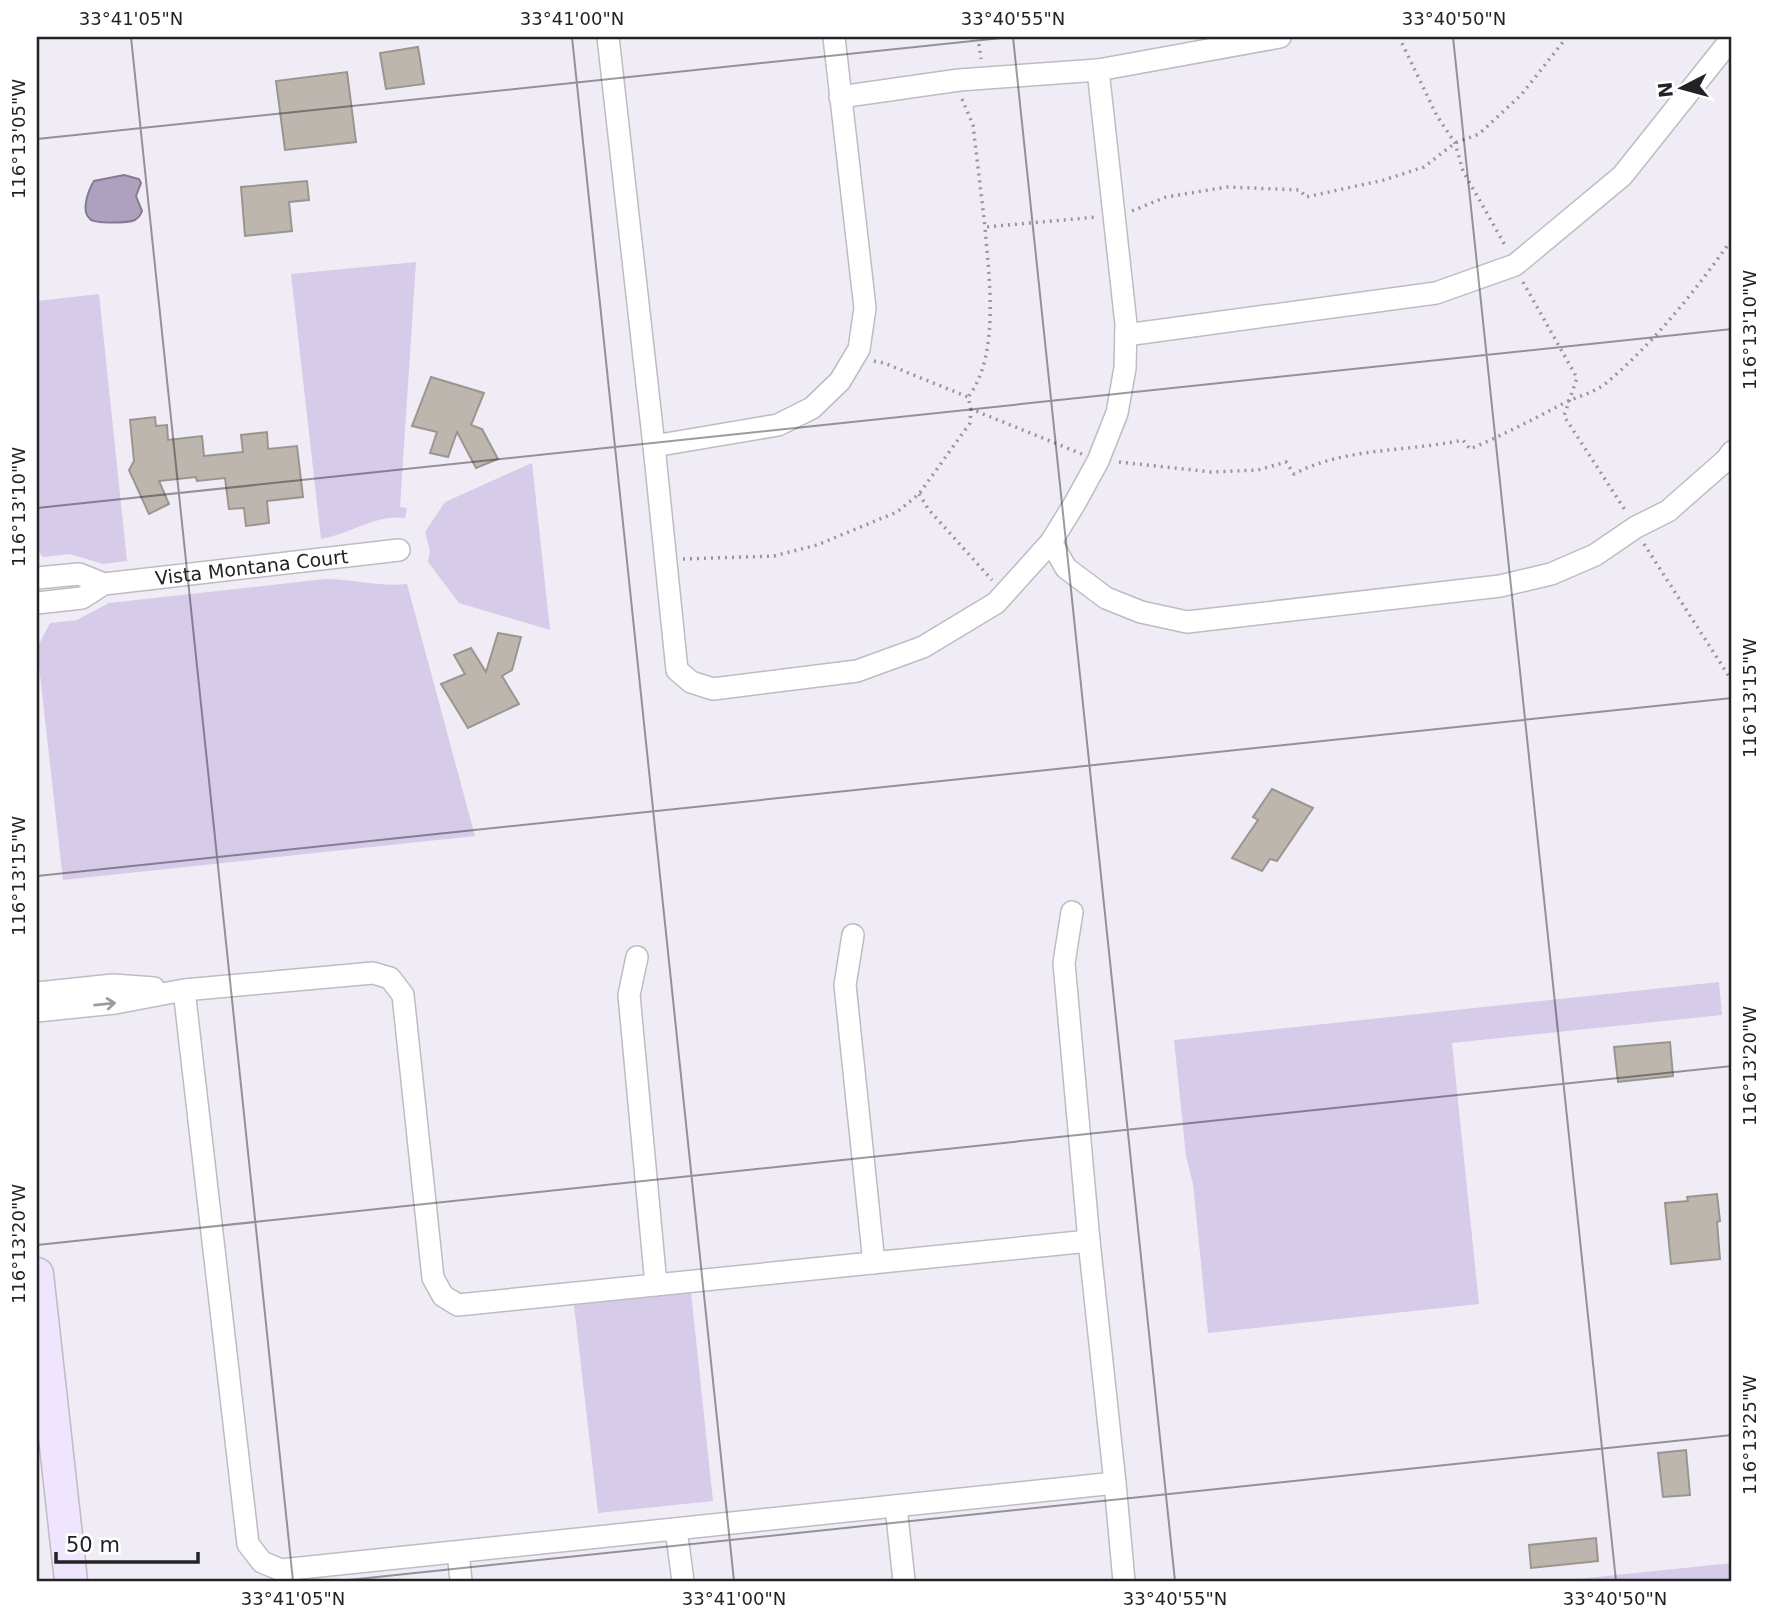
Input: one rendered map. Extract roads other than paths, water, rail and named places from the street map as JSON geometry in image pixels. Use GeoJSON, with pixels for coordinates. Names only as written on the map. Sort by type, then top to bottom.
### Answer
{"type":"FeatureCollection","features":[{"type":"Feature","properties":{"kind":"main road"},"geometry":{"type":"LineString","coordinates":[[37,1274],[71,1581]]}},
{"type":"Feature","properties":{"kind":"street"},"geometry":{"type":"LineString","coordinates":[[608,37],[677,670],[691,682],[713,689],[857,671],[923,647],[996,603],[1051,542],[1098,461],[1117,413],[1125,368],[1126,335],[1098,70]]}},
{"type":"Feature","properties":{"kind":"street"},"geometry":{"type":"LineString","coordinates":[[654,446],[778,425],[812,408],[840,381],[856,354],[865,308],[834,37]]}},
{"type":"Feature","properties":{"kind":"street"},"geometry":{"type":"LineString","coordinates":[[840,97],[959,80],[1098,70],[1280,37]]}},
{"type":"Feature","properties":{"kind":"street"},"geometry":{"type":"LineString","coordinates":[[1126,335],[1436,293],[1515,265],[1622,176],[1732,38]]}},
{"type":"Feature","properties":{"kind":"street"},"geometry":{"type":"LineString","coordinates":[[1051,542],[1066,568],[1106,598],[1140,612],[1187,622],[1500,586],[1552,573],[1595,555],[1636,527],[1668,511],[1730,459]]}},
{"type":"Feature","properties":{"kind":"street","name":"Vista Montana Court"},"geometry":{"type":"LineString","coordinates":[[37,603],[82,598],[104,584],[399,550]]}},
{"type":"Feature","properties":{"kind":"street","name":"Vista Montana Court"},"geometry":{"type":"LineString","coordinates":[[37,578],[79,574],[104,584]]}},
{"type":"Feature","properties":{"kind":"street"},"geometry":{"type":"LineString","coordinates":[[1072,912],[1064,963],[1124,1581]]}},
{"type":"Feature","properties":{"kind":"street"},"geometry":{"type":"LineString","coordinates":[[853,935],[845,985],[874,1263]]}},
{"type":"Feature","properties":{"kind":"street"},"geometry":{"type":"LineString","coordinates":[[637,957],[629,995],[656,1285]]}},
{"type":"Feature","properties":{"kind":"street"},"geometry":{"type":"LineString","coordinates":[[37,1011],[115,1003],[184,990],[373,973],[390,978],[403,995],[433,1278],[443,1296],[458,1305],[1089,1241]]}},
{"type":"Feature","properties":{"kind":"street"},"geometry":{"type":"LineString","coordinates":[[37,993],[113,985],[184,990]]}},
{"type":"Feature","properties":{"kind":"street"},"geometry":{"type":"LineString","coordinates":[[184,990],[248,1544],[262,1562],[281,1570],[1115,1483]]}},
{"type":"Feature","properties":{"kind":"street"},"geometry":{"type":"LineString","coordinates":[[897,1506],[904,1581]]}},
{"type":"Feature","properties":{"kind":"street"},"geometry":{"type":"LineString","coordinates":[[676,1529],[683,1581]]}},
{"type":"Feature","properties":{"kind":"street"},"geometry":{"type":"LineString","coordinates":[[458,1552],[461,1581]]}}]}
